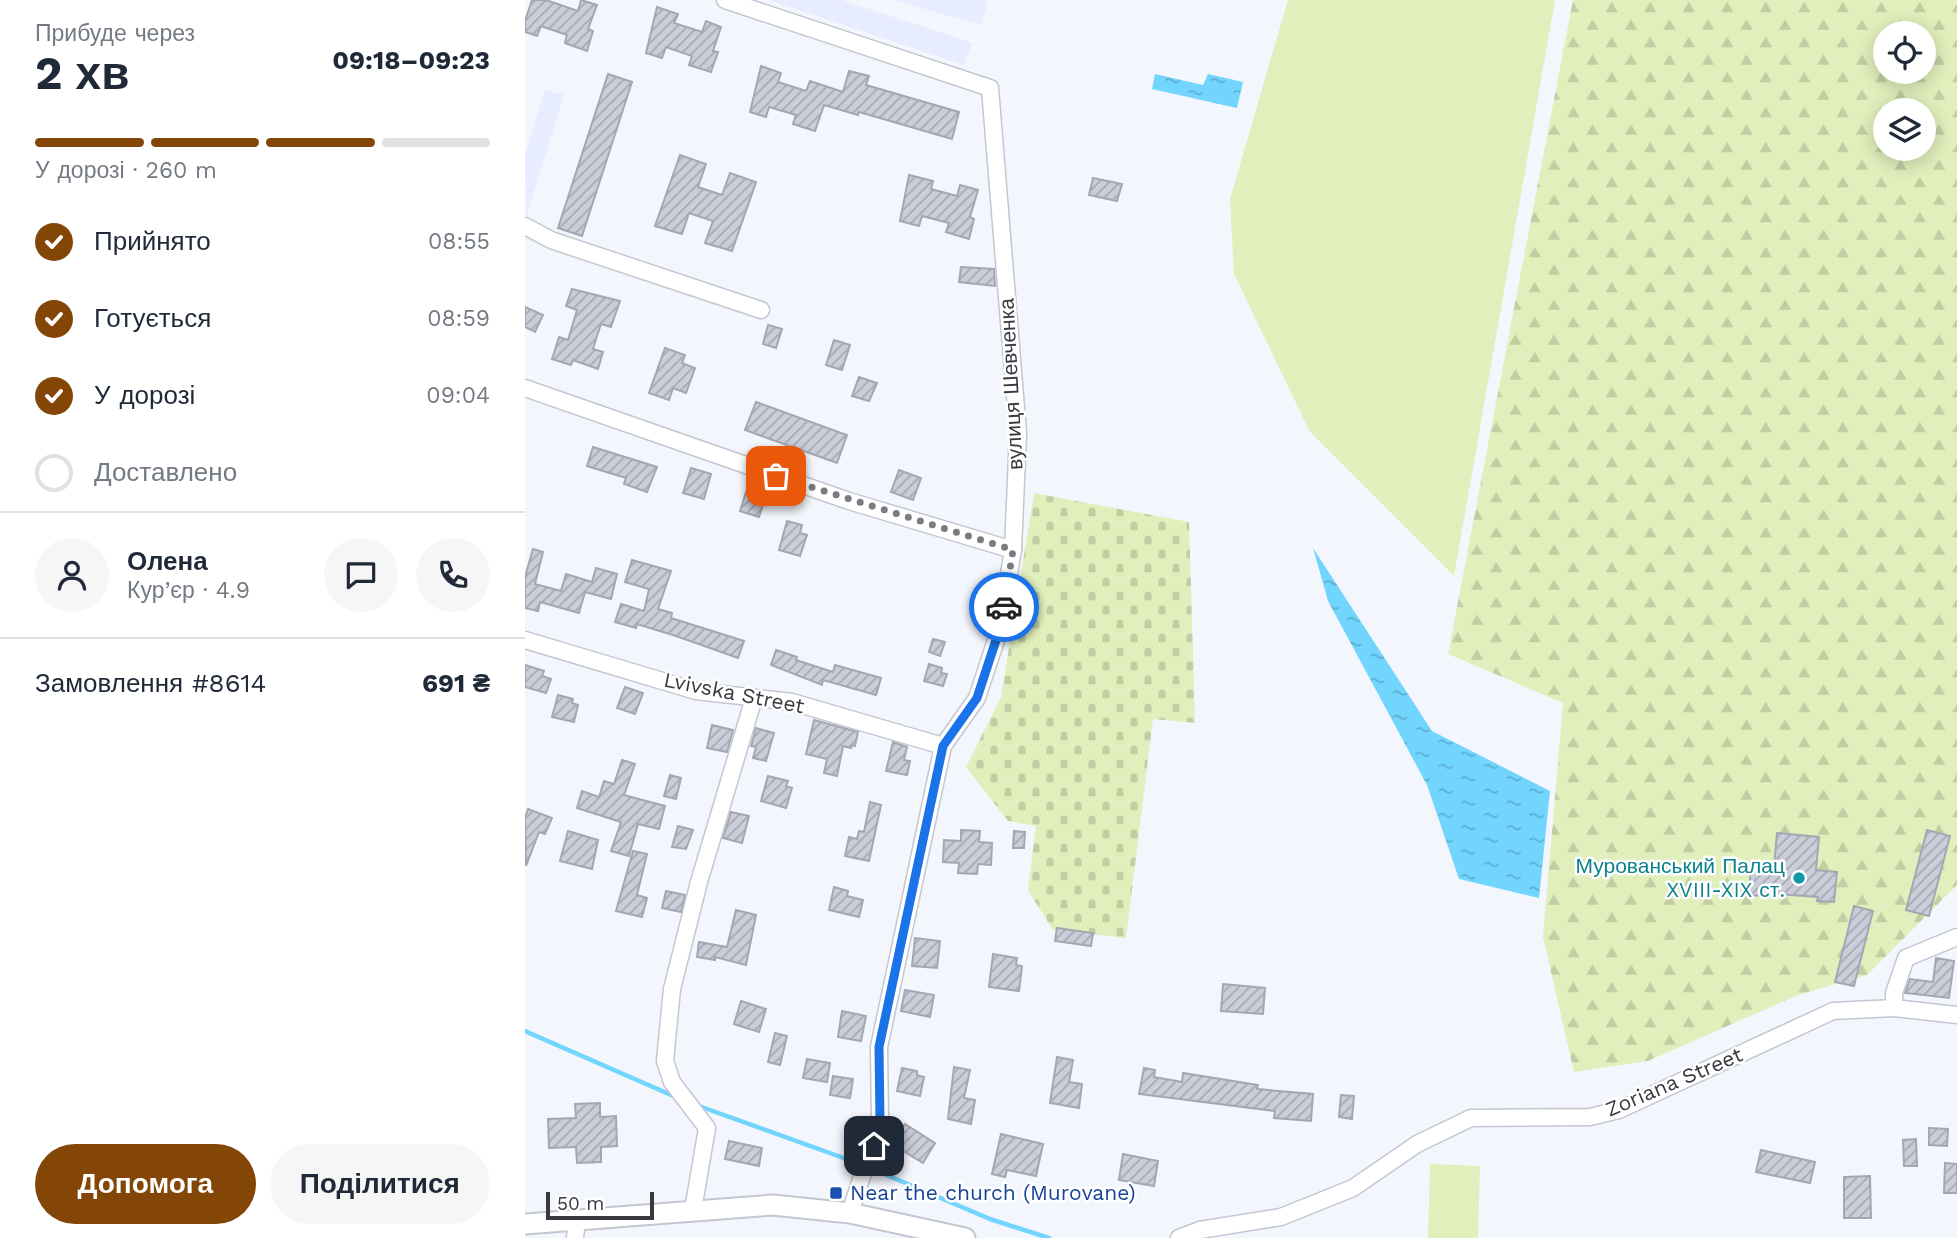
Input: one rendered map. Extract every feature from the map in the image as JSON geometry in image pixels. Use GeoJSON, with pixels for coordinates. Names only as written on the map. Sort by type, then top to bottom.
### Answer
{"type":"FeatureCollection","features":[{"type":"Feature","properties":{"kind":"street","name":"вулиця Шевченка"},"geometry":{"type":"LineString","coordinates":[[725,0],[990,88],[1017,433],[1013,550],[1000,628],[977,698],[943,746],[879,1047],[880,1121],[851,1213]]}},
{"type":"Feature","properties":{"kind":"street"},"geometry":{"type":"LineString","coordinates":[[525,226],[551,240],[761,310]]}},
{"type":"Feature","properties":{"kind":"street"},"geometry":{"type":"LineString","coordinates":[[525,388],[849,501],[1013,550]]}},
{"type":"Feature","properties":{"kind":"street","name":"Lvivska Street"},"geometry":{"type":"LineString","coordinates":[[525,640],[696,691],[792,702],[943,746]]}},
{"type":"Feature","properties":{"kind":"street"},"geometry":{"type":"LineString","coordinates":[[693,1210],[707,1128],[672,1082],[665,1061],[672,989],[699,882],[754,698]]}},
{"type":"Feature","properties":{"kind":"street"},"geometry":{"type":"LineString","coordinates":[[1894,1008],[1894,993],[1906,958],[1957,937]]}},
{"type":"Feature","properties":{"kind":"street","name":"Zoriana Street"},"geometry":{"type":"LineString","coordinates":[[1179,1238],[1200,1230],[1281,1217],[1353,1188],[1417,1144],[1471,1118],[1590,1117],[1610,1112],[1833,1011],[1894,1008],[1957,1015]]}},
{"type":"Feature","properties":{"kind":"street"},"geometry":{"type":"LineString","coordinates":[[525,1224],[773,1205],[851,1213],[965,1238]]}},
{"type":"Feature","properties":{"kind":"street"},"geometry":{"type":"LineString","coordinates":[[575,1238],[577,1218]]}},
{"type":"Feature","properties":{"kind":"shaded area"},"geometry":{"type":"Polygon","coordinates":[[[769,0],[842,0],[972,43],[964,65],[769,0]]]}},
{"type":"Feature","properties":{"kind":"shaded area"},"geometry":{"type":"Polygon","coordinates":[[[894,0],[981,0],[988,2],[981,25],[894,0]]]}},
{"type":"Feature","properties":{"kind":"shaded area"},"geometry":{"type":"Polygon","coordinates":[[[545,90],[564,95],[526,217],[525,155],[545,90]]]}},
{"type":"Feature","properties":{"kind":"green space"},"geometry":{"type":"Polygon","coordinates":[[[1288,0],[1555,0],[1454,576],[1310,432],[1234,274],[1230,199],[1288,0]]]}},
{"type":"Feature","properties":{"kind":"green space"},"geometry":{"type":"Polygon","coordinates":[[[1573,0],[1957,0],[1957,885],[1867,975],[1798,995],[1648,1061],[1574,1072],[1543,937],[1563,703],[1448,654],[1573,0]]]}},
{"type":"Feature","properties":{"kind":"green space"},"geometry":{"type":"Polygon","coordinates":[[[1034,493],[1189,522],[1195,723],[1153,719],[1126,938],[1053,930],[1028,890],[1036,826],[1008,821],[966,767],[1001,697],[1034,493]]]}},
{"type":"Feature","properties":{"kind":"green space"},"geometry":{"type":"Polygon","coordinates":[[[1430,1164],[1480,1166],[1478,1238],[1428,1238],[1430,1164]]]}},
{"type":"Feature","properties":{"kind":"water"},"geometry":{"type":"Polygon","coordinates":[[[1155,74],[1203,85],[1208,74],[1243,82],[1237,108],[1152,89],[1155,74]]]}},
{"type":"Feature","properties":{"kind":"water"},"geometry":{"type":"Polygon","coordinates":[[[1313,548],[1432,731],[1550,791],[1539,898],[1459,879],[1427,785],[1328,601],[1313,548]]]}},
{"type":"Feature","properties":{"kind":"building"},"geometry":{"type":"Polygon","coordinates":[[[532,0],[546,0],[578,11],[581,0],[597,5],[588,29],[593,31],[587,51],[565,43],[567,35],[541,26],[537,36],[525,32],[525,21],[532,0]]]}},
{"type":"Feature","properties":{"kind":"building"},"geometry":{"type":"Polygon","coordinates":[[[657,7],[678,14],[674,23],[702,32],[706,21],[721,27],[713,51],[718,52],[711,72],[689,65],[692,56],[666,47],[662,58],[646,53],[657,7]]]}},
{"type":"Feature","properties":{"kind":"building"},"geometry":{"type":"Polygon","coordinates":[[[761,66],[781,73],[778,82],[806,91],[810,81],[843,92],[849,71],[869,76],[866,85],[959,112],[952,139],[859,112],[858,115],[824,105],[815,131],[793,124],[796,115],[769,107],[766,117],[750,112],[761,66]]]}},
{"type":"Feature","properties":{"kind":"building"},"geometry":{"type":"Polygon","coordinates":[[[608,74],[632,82],[582,236],[558,228],[608,74]]]}},
{"type":"Feature","properties":{"kind":"building"},"geometry":{"type":"Polygon","coordinates":[[[680,155],[706,164],[698,187],[722,195],[730,173],[756,182],[732,251],[705,243],[713,221],[689,213],[682,234],[655,226],[680,155]]]}},
{"type":"Feature","properties":{"kind":"building"},"geometry":{"type":"Polygon","coordinates":[[[909,175],[933,181],[931,189],[957,196],[960,185],[978,190],[970,217],[974,219],[969,239],[946,232],[949,223],[922,216],[919,226],[900,221],[909,175]]]}},
{"type":"Feature","properties":{"kind":"building"},"geometry":{"type":"Polygon","coordinates":[[[1093,178],[1122,184],[1117,201],[1089,195],[1093,178]]]}},
{"type":"Feature","properties":{"kind":"building"},"geometry":{"type":"Polygon","coordinates":[[[961,267],[994,269],[995,286],[959,282],[961,267]]]}},
{"type":"Feature","properties":{"kind":"building"},"geometry":{"type":"Polygon","coordinates":[[[572,289],[620,301],[611,327],[601,324],[597,336],[593,349],[603,352],[598,369],[573,360],[571,365],[552,359],[559,337],[568,340],[577,310],[566,306],[572,289]]]}},
{"type":"Feature","properties":{"kind":"building"},"geometry":{"type":"Polygon","coordinates":[[[525,307],[543,315],[535,332],[525,327],[525,307]]]}},
{"type":"Feature","properties":{"kind":"building"},"geometry":{"type":"Polygon","coordinates":[[[768,325],[782,329],[776,348],[763,344],[768,325]]]}},
{"type":"Feature","properties":{"kind":"building"},"geometry":{"type":"Polygon","coordinates":[[[834,340],[850,345],[842,370],[826,365],[834,340]]]}},
{"type":"Feature","properties":{"kind":"building"},"geometry":{"type":"Polygon","coordinates":[[[665,348],[685,355],[682,363],[695,368],[686,393],[673,388],[669,400],[649,393],[665,348]]]}},
{"type":"Feature","properties":{"kind":"building"},"geometry":{"type":"Polygon","coordinates":[[[859,377],[877,383],[869,401],[852,396],[859,377]]]}},
{"type":"Feature","properties":{"kind":"building"},"geometry":{"type":"Polygon","coordinates":[[[756,402],[847,435],[837,463],[745,430],[756,402]]]}},
{"type":"Feature","properties":{"kind":"building"},"geometry":{"type":"Polygon","coordinates":[[[593,447],[657,467],[647,492],[624,484],[626,478],[587,466],[593,447]]]}},
{"type":"Feature","properties":{"kind":"building"},"geometry":{"type":"Polygon","coordinates":[[[691,468],[711,474],[704,499],[683,493],[691,468]]]}},
{"type":"Feature","properties":{"kind":"building"},"geometry":{"type":"Polygon","coordinates":[[[899,470],[921,478],[913,500],[891,492],[899,470]]]}},
{"type":"Feature","properties":{"kind":"building"},"geometry":{"type":"Polygon","coordinates":[[[748,486],[767,492],[759,517],[740,511],[748,486]]]}},
{"type":"Feature","properties":{"kind":"building"},"geometry":{"type":"Polygon","coordinates":[[[787,521],[802,525],[800,533],[807,535],[800,556],[779,550],[787,521]]]}},
{"type":"Feature","properties":{"kind":"building"},"geometry":{"type":"Polygon","coordinates":[[[533,549],[543,552],[535,584],[561,591],[566,574],[592,582],[596,568],[617,574],[611,599],[585,592],[579,613],[540,602],[538,611],[525,608],[525,577],[533,549]]]}},
{"type":"Feature","properties":{"kind":"building"},"geometry":{"type":"Polygon","coordinates":[[[632,560],[671,571],[658,609],[672,613],[671,618],[744,641],[738,658],[637,624],[636,628],[615,622],[621,604],[644,611],[649,589],[625,582],[632,560]]]}},
{"type":"Feature","properties":{"kind":"building"},"geometry":{"type":"Polygon","coordinates":[[[933,639],[945,642],[940,656],[929,652],[933,639]]]}},
{"type":"Feature","properties":{"kind":"building"},"geometry":{"type":"Polygon","coordinates":[[[776,650],[797,657],[796,660],[833,672],[835,665],[881,678],[876,695],[823,680],[822,685],[771,665],[776,650]]]}},
{"type":"Feature","properties":{"kind":"building"},"geometry":{"type":"Polygon","coordinates":[[[929,664],[942,668],[941,673],[947,674],[943,686],[924,681],[929,664]]]}},
{"type":"Feature","properties":{"kind":"building"},"geometry":{"type":"Polygon","coordinates":[[[525,665],[544,671],[542,676],[551,679],[546,693],[525,687],[525,665]]]}},
{"type":"Feature","properties":{"kind":"building"},"geometry":{"type":"Polygon","coordinates":[[[625,687],[643,693],[635,714],[617,708],[625,687]]]}},
{"type":"Feature","properties":{"kind":"building"},"geometry":{"type":"Polygon","coordinates":[[[558,695],[573,699],[572,703],[578,705],[574,722],[552,717],[558,695]]]}},
{"type":"Feature","properties":{"kind":"building"},"geometry":{"type":"Polygon","coordinates":[[[814,720],[858,732],[855,746],[843,746],[837,776],[824,773],[827,759],[806,754],[814,720]]]}},
{"type":"Feature","properties":{"kind":"building"},"geometry":{"type":"Polygon","coordinates":[[[712,725],[733,730],[727,752],[707,748],[712,725]]]}},
{"type":"Feature","properties":{"kind":"building"},"geometry":{"type":"Polygon","coordinates":[[[756,728],[774,733],[766,761],[753,758],[756,747],[751,746],[756,728]]]}},
{"type":"Feature","properties":{"kind":"building"},"geometry":{"type":"Polygon","coordinates":[[[893,742],[907,747],[904,760],[910,761],[907,775],[886,771],[893,742]]]}},
{"type":"Feature","properties":{"kind":"building"},"geometry":{"type":"Polygon","coordinates":[[[622,760],[635,764],[624,795],[665,806],[659,829],[638,824],[629,856],[611,851],[621,822],[577,808],[582,791],[599,797],[604,781],[614,784],[622,760]]]}},
{"type":"Feature","properties":{"kind":"building"},"geometry":{"type":"Polygon","coordinates":[[[670,775],[681,778],[676,799],[664,796],[670,775]]]}},
{"type":"Feature","properties":{"kind":"building"},"geometry":{"type":"Polygon","coordinates":[[[768,776],[788,781],[786,786],[792,788],[786,808],[761,801],[768,776]]]}},
{"type":"Feature","properties":{"kind":"building"},"geometry":{"type":"Polygon","coordinates":[[[870,802],[881,805],[869,861],[845,856],[849,837],[857,839],[859,831],[864,832],[870,802]]]}},
{"type":"Feature","properties":{"kind":"building"},"geometry":{"type":"Polygon","coordinates":[[[528,809],[552,818],[545,834],[539,832],[526,866],[525,818],[528,809]]]}},
{"type":"Feature","properties":{"kind":"building"},"geometry":{"type":"Polygon","coordinates":[[[731,812],[749,816],[742,843],[723,838],[731,812]]]}},
{"type":"Feature","properties":{"kind":"building"},"geometry":{"type":"Polygon","coordinates":[[[678,826],[693,830],[686,849],[672,847],[678,826]]]}},
{"type":"Feature","properties":{"kind":"building"},"geometry":{"type":"Polygon","coordinates":[[[961,830],[980,831],[979,842],[992,843],[991,865],[978,864],[977,874],[958,873],[959,863],[943,862],[944,840],[961,841],[961,830]]]}},
{"type":"Feature","properties":{"kind":"building"},"geometry":{"type":"Polygon","coordinates":[[[1927,830],[1950,836],[1929,916],[1906,910],[1927,830]]]}},
{"type":"Feature","properties":{"kind":"building"},"geometry":{"type":"Polygon","coordinates":[[[568,831],[598,840],[592,869],[560,861],[568,831]]]}},
{"type":"Feature","properties":{"kind":"building"},"geometry":{"type":"Polygon","coordinates":[[[1014,831],[1025,832],[1024,848],[1013,848],[1014,831]]]}},
{"type":"Feature","properties":{"kind":"building"},"geometry":{"type":"Polygon","coordinates":[[[1777,833],[1819,837],[1816,870],[1837,872],[1834,902],[1817,901],[1818,897],[1766,893],[1765,896],[1749,895],[1751,864],[1774,866],[1777,833]]]}},
{"type":"Feature","properties":{"kind":"building"},"geometry":{"type":"Polygon","coordinates":[[[633,851],[647,854],[637,895],[647,898],[642,917],[616,911],[633,851]]]}},
{"type":"Feature","properties":{"kind":"building"},"geometry":{"type":"Polygon","coordinates":[[[834,887],[848,891],[847,896],[863,900],[859,917],[829,910],[834,887]]]}},
{"type":"Feature","properties":{"kind":"building"},"geometry":{"type":"Polygon","coordinates":[[[666,891],[685,895],[681,912],[662,908],[666,891]]]}},
{"type":"Feature","properties":{"kind":"building"},"geometry":{"type":"Polygon","coordinates":[[[1854,906],[1873,911],[1854,986],[1835,982],[1854,906]]]}},
{"type":"Feature","properties":{"kind":"building"},"geometry":{"type":"Polygon","coordinates":[[[736,910],[756,915],[746,965],[715,957],[715,960],[697,957],[699,942],[727,947],[736,910]]]}},
{"type":"Feature","properties":{"kind":"building"},"geometry":{"type":"Polygon","coordinates":[[[1057,928],[1093,933],[1091,946],[1055,941],[1057,928]]]}},
{"type":"Feature","properties":{"kind":"building"},"geometry":{"type":"Polygon","coordinates":[[[915,938],[940,941],[937,968],[912,966],[915,938]]]}},
{"type":"Feature","properties":{"kind":"building"},"geometry":{"type":"Polygon","coordinates":[[[993,954],[1017,958],[1016,965],[1022,966],[1019,991],[989,987],[993,954]]]}},
{"type":"Feature","properties":{"kind":"building"},"geometry":{"type":"Polygon","coordinates":[[[1936,958],[1954,961],[1949,998],[1905,993],[1910,979],[1933,982],[1936,958]]]}},
{"type":"Feature","properties":{"kind":"building"},"geometry":{"type":"Polygon","coordinates":[[[1223,984],[1265,988],[1263,1014],[1221,1011],[1223,984]]]}},
{"type":"Feature","properties":{"kind":"building"},"geometry":{"type":"Polygon","coordinates":[[[905,990],[934,995],[930,1017],[901,1011],[905,990]]]}},
{"type":"Feature","properties":{"kind":"building"},"geometry":{"type":"Polygon","coordinates":[[[741,1001],[766,1009],[759,1032],[734,1024],[741,1001]]]}},
{"type":"Feature","properties":{"kind":"building"},"geometry":{"type":"Polygon","coordinates":[[[842,1011],[866,1016],[861,1041],[838,1037],[842,1011]]]}},
{"type":"Feature","properties":{"kind":"building"},"geometry":{"type":"Polygon","coordinates":[[[775,1033],[787,1036],[780,1065],[768,1062],[775,1033]]]}},
{"type":"Feature","properties":{"kind":"building"},"geometry":{"type":"Polygon","coordinates":[[[1057,1057],[1073,1060],[1069,1082],[1082,1084],[1079,1108],[1050,1103],[1057,1057]]]}},
{"type":"Feature","properties":{"kind":"building"},"geometry":{"type":"Polygon","coordinates":[[[807,1059],[830,1063],[827,1082],[803,1078],[807,1059]]]}},
{"type":"Feature","properties":{"kind":"building"},"geometry":{"type":"Polygon","coordinates":[[[954,1067],[970,1070],[964,1098],[975,1100],[971,1124],[948,1119],[954,1067]]]}},
{"type":"Feature","properties":{"kind":"building"},"geometry":{"type":"Polygon","coordinates":[[[902,1068],[917,1071],[917,1075],[924,1077],[920,1096],[897,1091],[902,1068]]]}},
{"type":"Feature","properties":{"kind":"building"},"geometry":{"type":"Polygon","coordinates":[[[1144,1068],[1155,1070],[1154,1077],[1182,1082],[1183,1073],[1258,1085],[1257,1089],[1313,1094],[1311,1121],[1274,1118],[1275,1111],[1139,1094],[1144,1068]]]}},
{"type":"Feature","properties":{"kind":"building"},"geometry":{"type":"Polygon","coordinates":[[[833,1076],[853,1079],[850,1098],[830,1095],[833,1076]]]}},
{"type":"Feature","properties":{"kind":"building"},"geometry":{"type":"Polygon","coordinates":[[[1341,1095],[1354,1096],[1352,1119],[1339,1117],[1341,1095]]]}},
{"type":"Feature","properties":{"kind":"building"},"geometry":{"type":"Polygon","coordinates":[[[600,1103],[600,1117],[616,1116],[617,1146],[601,1147],[601,1162],[577,1163],[576,1147],[549,1148],[548,1119],[576,1118],[575,1104],[600,1103]]]}},
{"type":"Feature","properties":{"kind":"building"},"geometry":{"type":"Polygon","coordinates":[[[905,1124],[935,1143],[923,1163],[893,1145],[905,1124]]]}},
{"type":"Feature","properties":{"kind":"building"},"geometry":{"type":"Polygon","coordinates":[[[1929,1128],[1948,1129],[1947,1146],[1929,1145],[1929,1128]]]}},
{"type":"Feature","properties":{"kind":"building"},"geometry":{"type":"Polygon","coordinates":[[[1001,1134],[1043,1144],[1036,1176],[1007,1170],[1005,1177],[992,1174],[1001,1134]]]}},
{"type":"Feature","properties":{"kind":"building"},"geometry":{"type":"Polygon","coordinates":[[[1916,1139],[1917,1166],[1904,1166],[1903,1140],[1916,1139]]]}},
{"type":"Feature","properties":{"kind":"building"},"geometry":{"type":"Polygon","coordinates":[[[729,1141],[762,1148],[759,1166],[725,1159],[729,1141]]]}},
{"type":"Feature","properties":{"kind":"building"},"geometry":{"type":"Polygon","coordinates":[[[1761,1150],[1815,1162],[1810,1183],[1756,1172],[1761,1150]]]}},
{"type":"Feature","properties":{"kind":"building"},"geometry":{"type":"Polygon","coordinates":[[[1123,1154],[1158,1161],[1154,1186],[1119,1180],[1123,1154]]]}},
{"type":"Feature","properties":{"kind":"building"},"geometry":{"type":"Polygon","coordinates":[[[1945,1163],[1957,1164],[1957,1193],[1944,1193],[1945,1163]]]}},
{"type":"Feature","properties":{"kind":"building"},"geometry":{"type":"Polygon","coordinates":[[[1870,1176],[1871,1218],[1844,1218],[1844,1177],[1870,1176]]]}},
{"type":"Feature","properties":{"kind":"waterway"},"geometry":{"type":"LineString","coordinates":[[525,1031],[678,1098]]}},
{"type":"Feature","properties":{"kind":"waterway"},"geometry":{"type":"LineString","coordinates":[[696,1105],[863,1165],[990,1219],[1049,1238]]}},
{"type":"Feature","properties":{"kind":"way so far"},"geometry":{"type":"LineString","coordinates":[[776,476],[849,501],[1013,550],[1004,607]]}},
{"type":"Feature","properties":{"kind":"place","name":"Мурованський Палац XVIII-XIX ст."},"geometry":{"type":"Point","coordinates":[1799,878]}},
{"type":"Feature","properties":{"kind":"place","name":"Near the church (Murovane)"},"geometry":{"type":"Point","coordinates":[836,1193]}},
{"type":"Feature","properties":{"kind":"route"},"geometry":{"type":"LineString","coordinates":[[874,1146],[880,1121],[879,1047],[943,746],[977,698],[1000,628],[1004,607]]}}]}
